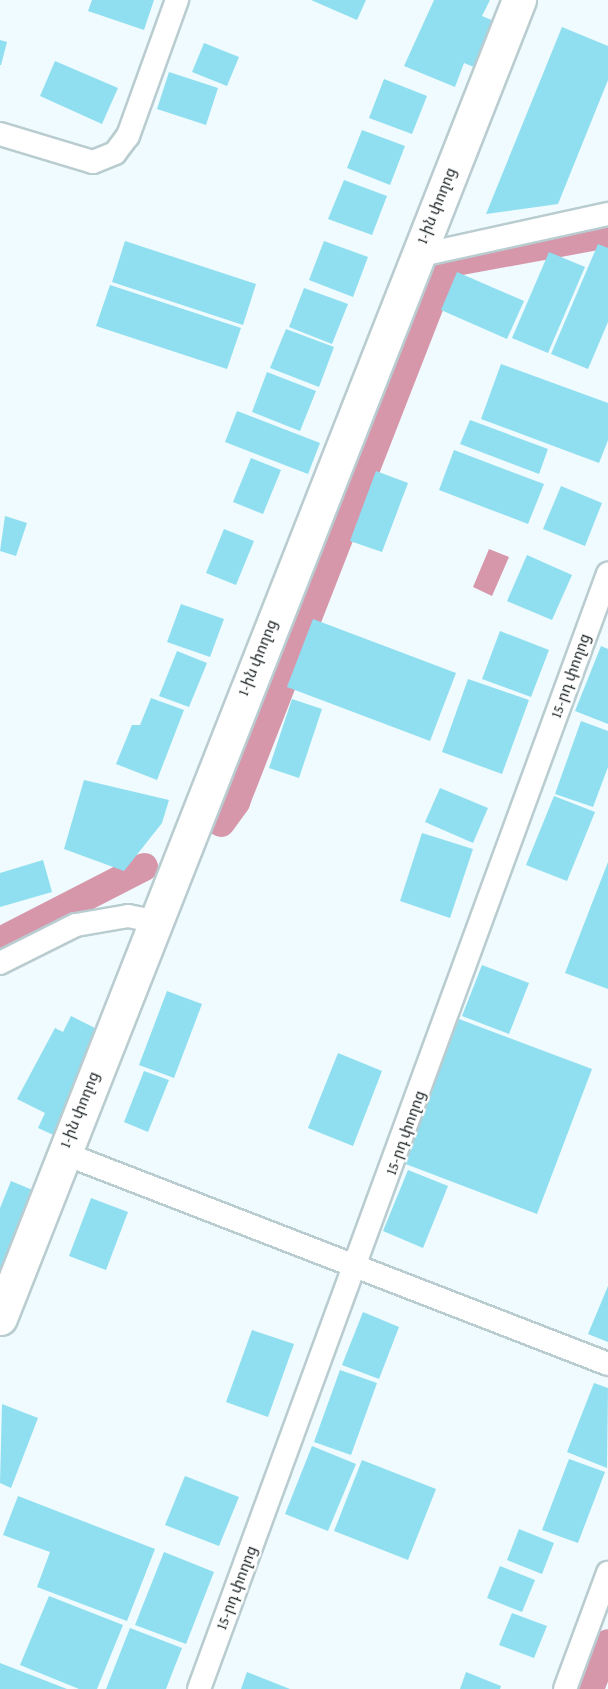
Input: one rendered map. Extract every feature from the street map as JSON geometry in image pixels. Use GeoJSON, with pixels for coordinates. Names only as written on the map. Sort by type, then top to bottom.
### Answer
{"type":"FeatureCollection","features":[{"type":"Feature","properties":{"kind":"main road","name":"1-ին փողոց"},"geometry":{"type":"LineString","coordinates":[[0,1318],[154,921],[519,0]]}},
{"type":"Feature","properties":{"kind":"street"},"geometry":{"type":"LineString","coordinates":[[0,134],[93,162],[115,153],[128,136],[177,0]]}},
{"type":"Feature","properties":{"kind":"street"},"geometry":{"type":"LineString","coordinates":[[417,256],[608,214]]}},
{"type":"Feature","properties":{"kind":"street","name":"15-րդ փողոց"},"geometry":{"type":"LineString","coordinates":[[199,1689],[358,1266],[608,574]]}},
{"type":"Feature","properties":{"kind":"street"},"geometry":{"type":"LineString","coordinates":[[0,963],[76,925],[128,916],[154,921]]}},
{"type":"Feature","properties":{"kind":"street"},"geometry":{"type":"LineString","coordinates":[[63,1153],[608,1364]]}},
{"type":"Feature","properties":{"kind":"street"},"geometry":{"type":"LineString","coordinates":[[565,1689],[608,1573]]}},
{"type":"Feature","properties":{"kind":"shaded area"},"geometry":{"type":"Polygon","coordinates":[[[489,549],[509,557],[492,596],[473,587],[489,549]]]}},
{"type":"Feature","properties":{"kind":"building"},"geometry":{"type":"Polygon","coordinates":[[[92,0],[154,0],[144,30],[88,11],[92,0]]]}},
{"type":"Feature","properties":{"kind":"building"},"geometry":{"type":"Polygon","coordinates":[[[311,0],[366,0],[357,20],[311,0]]]}},
{"type":"Feature","properties":{"kind":"building"},"geometry":{"type":"Polygon","coordinates":[[[434,0],[490,0],[482,16],[501,24],[481,70],[464,63],[455,87],[404,66],[434,0]]]}},
{"type":"Feature","properties":{"kind":"building"},"geometry":{"type":"Polygon","coordinates":[[[562,27],[608,46],[608,80],[558,204],[486,214],[562,27]]]}},
{"type":"Feature","properties":{"kind":"building"},"geometry":{"type":"Polygon","coordinates":[[[0,40],[7,42],[1,65],[0,65],[0,40]]]}},
{"type":"Feature","properties":{"kind":"building"},"geometry":{"type":"Polygon","coordinates":[[[204,43],[239,57],[227,86],[192,72],[204,43]]]}},
{"type":"Feature","properties":{"kind":"building"},"geometry":{"type":"Polygon","coordinates":[[[55,61],[118,88],[102,124],[40,96],[55,61]]]}},
{"type":"Feature","properties":{"kind":"building"},"geometry":{"type":"Polygon","coordinates":[[[169,72],[218,88],[206,125],[157,109],[169,72]]]}},
{"type":"Feature","properties":{"kind":"building"},"geometry":{"type":"Polygon","coordinates":[[[384,79],[427,96],[412,134],[369,118],[384,79]]]}},
{"type":"Feature","properties":{"kind":"building"},"geometry":{"type":"Polygon","coordinates":[[[362,130],[405,146],[390,185],[347,168],[362,130]]]}},
{"type":"Feature","properties":{"kind":"building"},"geometry":{"type":"Polygon","coordinates":[[[344,180],[387,196],[372,235],[328,219],[344,180]]]}},
{"type":"Feature","properties":{"kind":"building"},"geometry":{"type":"Polygon","coordinates":[[[125,241],[256,284],[243,325],[112,282],[125,241]]]}},
{"type":"Feature","properties":{"kind":"building"},"geometry":{"type":"Polygon","coordinates":[[[324,241],[368,257],[353,297],[309,280],[324,241]]]}},
{"type":"Feature","properties":{"kind":"building"},"geometry":{"type":"Polygon","coordinates":[[[598,244],[608,248],[608,322],[588,369],[551,354],[598,244]]]}},
{"type":"Feature","properties":{"kind":"building"},"geometry":{"type":"Polygon","coordinates":[[[549,252],[585,267],[548,353],[512,338],[549,252]]]}},
{"type":"Feature","properties":{"kind":"building"},"geometry":{"type":"Polygon","coordinates":[[[457,272],[524,301],[507,339],[441,310],[457,272]]]}},
{"type":"Feature","properties":{"kind":"building"},"geometry":{"type":"Polygon","coordinates":[[[110,285],[241,328],[227,369],[96,326],[110,285]]]}},
{"type":"Feature","properties":{"kind":"building"},"geometry":{"type":"Polygon","coordinates":[[[304,288],[348,304],[332,344],[289,327],[304,288]]]}},
{"type":"Feature","properties":{"kind":"building"},"geometry":{"type":"Polygon","coordinates":[[[286,329],[334,347],[319,387],[270,368],[286,329]]]}},
{"type":"Feature","properties":{"kind":"building"},"geometry":{"type":"Polygon","coordinates":[[[501,364],[608,403],[608,440],[599,463],[481,419],[501,364]]]}},
{"type":"Feature","properties":{"kind":"building"},"geometry":{"type":"Polygon","coordinates":[[[267,372],[316,391],[300,431],[252,412],[267,372]]]}},
{"type":"Feature","properties":{"kind":"building"},"geometry":{"type":"Polygon","coordinates":[[[237,411],[320,443],[308,474],[225,442],[237,411]]]}},
{"type":"Feature","properties":{"kind":"building"},"geometry":{"type":"Polygon","coordinates":[[[470,420],[548,449],[539,474],[460,444],[470,420]]]}},
{"type":"Feature","properties":{"kind":"building"},"geometry":{"type":"Polygon","coordinates":[[[454,450],[544,484],[528,524],[439,490],[454,450]]]}},
{"type":"Feature","properties":{"kind":"building"},"geometry":{"type":"Polygon","coordinates":[[[251,458],[281,470],[263,514],[233,502],[251,458]]]}},
{"type":"Feature","properties":{"kind":"building"},"geometry":{"type":"Polygon","coordinates":[[[376,471],[408,483],[382,552],[350,541],[376,471]]]}},
{"type":"Feature","properties":{"kind":"building"},"geometry":{"type":"Polygon","coordinates":[[[561,486],[602,503],[585,546],[543,529],[561,486]]]}},
{"type":"Feature","properties":{"kind":"building"},"geometry":{"type":"Polygon","coordinates":[[[5,516],[27,523],[16,556],[0,551],[5,516]]]}},
{"type":"Feature","properties":{"kind":"building"},"geometry":{"type":"Polygon","coordinates":[[[224,529],[254,541],[236,585],[206,573],[224,529]]]}},
{"type":"Feature","properties":{"kind":"building"},"geometry":{"type":"Polygon","coordinates":[[[527,555],[572,575],[552,620],[507,601],[527,555]]]}},
{"type":"Feature","properties":{"kind":"building"},"geometry":{"type":"Polygon","coordinates":[[[181,604],[224,619],[210,657],[167,642],[181,604]]]}},
{"type":"Feature","properties":{"kind":"building"},"geometry":{"type":"Polygon","coordinates":[[[313,619],[456,673],[430,741],[287,687],[313,619]]]}},
{"type":"Feature","properties":{"kind":"building"},"geometry":{"type":"Polygon","coordinates":[[[500,631],[549,650],[531,697],[482,679],[500,631]]]}},
{"type":"Feature","properties":{"kind":"building"},"geometry":{"type":"Polygon","coordinates":[[[601,646],[608,649],[608,724],[575,711],[601,646]]]}},
{"type":"Feature","properties":{"kind":"building"},"geometry":{"type":"Polygon","coordinates":[[[177,651],[207,663],[189,707],[159,696],[177,651]]]}},
{"type":"Feature","properties":{"kind":"building"},"geometry":{"type":"Polygon","coordinates":[[[468,679],[529,700],[502,774],[442,752],[468,679]]]}},
{"type":"Feature","properties":{"kind":"building"},"geometry":{"type":"Polygon","coordinates":[[[151,698],[184,710],[157,780],[116,764],[132,725],[140,725],[151,698]]]}},
{"type":"Feature","properties":{"kind":"building"},"geometry":{"type":"Polygon","coordinates":[[[292,699],[322,709],[299,778],[269,768],[292,699]]]}},
{"type":"Feature","properties":{"kind":"building"},"geometry":{"type":"Polygon","coordinates":[[[581,721],[608,731],[608,767],[593,807],[555,794],[581,721]]]}},
{"type":"Feature","properties":{"kind":"building"},"geometry":{"type":"Polygon","coordinates":[[[84,780],[169,800],[162,823],[124,871],[64,849],[84,780]]]}},
{"type":"Feature","properties":{"kind":"building"},"geometry":{"type":"Polygon","coordinates":[[[440,788],[488,808],[473,843],[425,822],[440,788]]]}},
{"type":"Feature","properties":{"kind":"building"},"geometry":{"type":"Polygon","coordinates":[[[554,796],[595,812],[567,881],[526,865],[554,796]]]}},
{"type":"Feature","properties":{"kind":"building"},"geometry":{"type":"Polygon","coordinates":[[[422,833],[473,849],[450,918],[400,901],[422,833]]]}},
{"type":"Feature","properties":{"kind":"building"},"geometry":{"type":"Polygon","coordinates":[[[43,860],[52,892],[0,907],[0,873],[43,860]]]}},
{"type":"Feature","properties":{"kind":"building"},"geometry":{"type":"Polygon","coordinates":[[[608,862],[608,989],[565,973],[608,862]]]}},
{"type":"Feature","properties":{"kind":"building"},"geometry":{"type":"Polygon","coordinates":[[[482,965],[529,983],[509,1034],[462,1016],[482,965]]]}},
{"type":"Feature","properties":{"kind":"building"},"geometry":{"type":"Polygon","coordinates":[[[167,991],[202,1004],[174,1078],[139,1065],[167,991]]]}},
{"type":"Feature","properties":{"kind":"building"},"geometry":{"type":"Polygon","coordinates":[[[71,1016],[101,1031],[62,1112],[69,1115],[58,1137],[38,1128],[45,1113],[17,1099],[55,1028],[63,1032],[71,1016]]]}},
{"type":"Feature","properties":{"kind":"building"},"geometry":{"type":"Polygon","coordinates":[[[459,1019],[592,1069],[537,1214],[403,1163],[459,1019]]]}},
{"type":"Feature","properties":{"kind":"building"},"geometry":{"type":"Polygon","coordinates":[[[338,1053],[382,1071],[353,1146],[308,1128],[338,1053]]]}},
{"type":"Feature","properties":{"kind":"building"},"geometry":{"type":"Polygon","coordinates":[[[144,1071],[169,1080],[148,1132],[124,1122],[144,1071]]]}},
{"type":"Feature","properties":{"kind":"building"},"geometry":{"type":"Polygon","coordinates":[[[408,1170],[448,1186],[423,1248],[383,1231],[408,1170]]]}},
{"type":"Feature","properties":{"kind":"building"},"geometry":{"type":"Polygon","coordinates":[[[11,1181],[35,1191],[0,1275],[0,1208],[11,1181]]]}},
{"type":"Feature","properties":{"kind":"building"},"geometry":{"type":"Polygon","coordinates":[[[91,1198],[128,1212],[106,1270],[69,1256],[91,1198]]]}},
{"type":"Feature","properties":{"kind":"building"},"geometry":{"type":"Polygon","coordinates":[[[608,1286],[608,1342],[588,1334],[608,1286]]]}},
{"type":"Feature","properties":{"kind":"building"},"geometry":{"type":"Polygon","coordinates":[[[363,1312],[399,1327],[379,1379],[342,1365],[363,1312]]]}},
{"type":"Feature","properties":{"kind":"building"},"geometry":{"type":"Polygon","coordinates":[[[252,1330],[294,1344],[268,1417],[226,1402],[252,1330]]]}},
{"type":"Feature","properties":{"kind":"building"},"geometry":{"type":"Polygon","coordinates":[[[340,1370],[377,1383],[351,1455],[314,1442],[340,1370]]]}},
{"type":"Feature","properties":{"kind":"building"},"geometry":{"type":"Polygon","coordinates":[[[594,1383],[608,1388],[607,1468],[567,1452],[594,1383]]]}},
{"type":"Feature","properties":{"kind":"building"},"geometry":{"type":"Polygon","coordinates":[[[2,1404],[38,1418],[11,1488],[0,1483],[2,1404]]]}},
{"type":"Feature","properties":{"kind":"building"},"geometry":{"type":"Polygon","coordinates":[[[312,1446],[356,1464],[328,1531],[285,1514],[312,1446]]]}},
{"type":"Feature","properties":{"kind":"building"},"geometry":{"type":"Polygon","coordinates":[[[569,1459],[605,1472],[578,1543],[542,1530],[569,1459]]]}},
{"type":"Feature","properties":{"kind":"building"},"geometry":{"type":"Polygon","coordinates":[[[362,1460],[436,1489],[408,1560],[334,1531],[362,1460]]]}},
{"type":"Feature","properties":{"kind":"building"},"geometry":{"type":"Polygon","coordinates":[[[185,1476],[239,1497],[219,1546],[165,1525],[185,1476]]]}},
{"type":"Feature","properties":{"kind":"building"},"geometry":{"type":"Polygon","coordinates":[[[18,1496],[155,1549],[127,1621],[37,1587],[50,1552],[3,1535],[18,1496]]]}},
{"type":"Feature","properties":{"kind":"building"},"geometry":{"type":"Polygon","coordinates":[[[519,1529],[554,1543],[542,1574],[507,1560],[519,1529]]]}},
{"type":"Feature","properties":{"kind":"building"},"geometry":{"type":"Polygon","coordinates":[[[164,1552],[214,1572],[186,1644],[135,1625],[164,1552]]]}},
{"type":"Feature","properties":{"kind":"building"},"geometry":{"type":"Polygon","coordinates":[[[500,1566],[535,1580],[522,1612],[487,1598],[500,1566]]]}},
{"type":"Feature","properties":{"kind":"building"},"geometry":{"type":"Polygon","coordinates":[[[49,1596],[123,1625],[97,1689],[79,1689],[20,1665],[49,1596]]]}},
{"type":"Feature","properties":{"kind":"building"},"geometry":{"type":"Polygon","coordinates":[[[512,1613],[547,1626],[534,1658],[499,1645],[512,1613]]]}},
{"type":"Feature","properties":{"kind":"building"},"geometry":{"type":"Polygon","coordinates":[[[130,1628],[182,1648],[166,1689],[106,1689],[130,1628]]]}},
{"type":"Feature","properties":{"kind":"building"},"geometry":{"type":"Polygon","coordinates":[[[0,1663],[67,1689],[0,1689],[0,1663]]]}},
{"type":"Feature","properties":{"kind":"building"},"geometry":{"type":"Polygon","coordinates":[[[247,1672],[290,1689],[241,1689],[247,1672]]]}},
{"type":"Feature","properties":{"kind":"building"},"geometry":{"type":"Polygon","coordinates":[[[466,1672],[501,1686],[500,1689],[460,1689],[466,1672]]]}},
{"type":"Feature","properties":{"kind":"waterway"},"geometry":{"type":"LineString","coordinates":[[221,823],[236,802],[439,282],[456,262],[608,234]]}},
{"type":"Feature","properties":{"kind":"waterway"},"geometry":{"type":"LineString","coordinates":[[0,941],[144,867]]}},
{"type":"Feature","properties":{"kind":"waterway"},"geometry":{"type":"LineString","coordinates":[[590,1689],[608,1643]]}}]}
